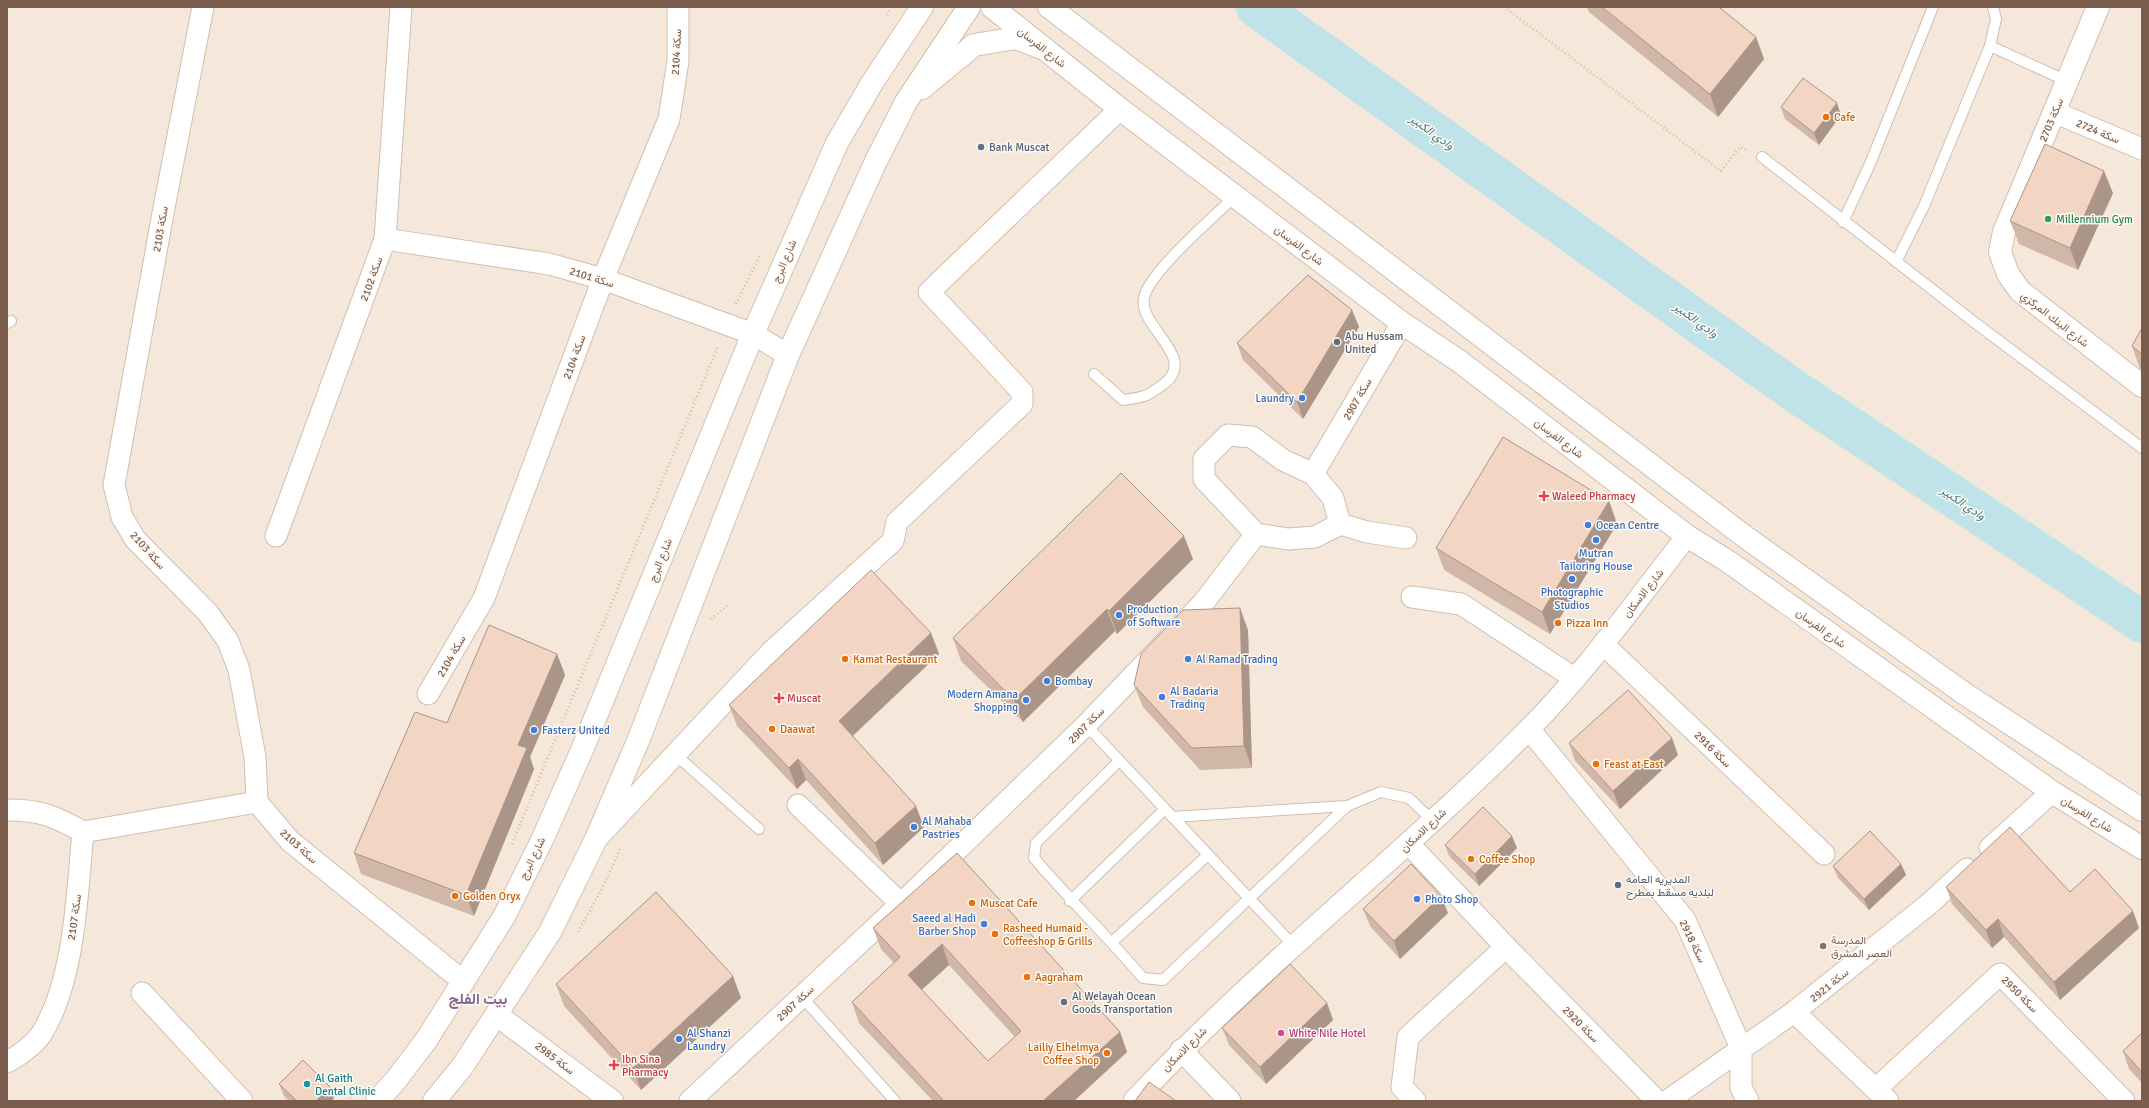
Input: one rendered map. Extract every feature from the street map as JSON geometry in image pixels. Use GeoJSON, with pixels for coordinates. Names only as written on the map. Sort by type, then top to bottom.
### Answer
{"type":"FeatureCollection","features":[{"type":"Feature","properties":{"kind":"street","name":"سكة 2103"},"geometry":{"type":"LineString","coordinates":[[203,7],[162,213],[114,485],[122,518],[135,539],[208,613],[228,641],[239,670],[256,758],[256,802],[290,841],[464,982]]}},
{"type":"Feature","properties":{"kind":"street","name":"سكة 2102"},"geometry":{"type":"LineString","coordinates":[[276,536],[385,239],[401,7]]}},
{"type":"Feature","properties":{"kind":"street","name":"سكة 2104"},"geometry":{"type":"LineString","coordinates":[[428,694],[484,598],[602,280],[669,119],[678,61],[678,7]]}},
{"type":"Feature","properties":{"kind":"street","name":"شارع البرج"},"geometry":{"type":"LineString","coordinates":[[377,1101],[427,1039],[505,915],[542,840],[582,750],[753,334],[837,143],[872,83],[922,7]]}},
{"type":"Feature","properties":{"kind":"street"},"geometry":{"type":"LineString","coordinates":[[434,1101],[462,1067],[550,932],[596,839],[638,741],[788,355],[876,161],[906,102],[969,7]]}},
{"type":"Feature","properties":{"kind":"street","name":"شارع الفرسان"},"geometry":{"type":"LineString","coordinates":[[992,7],[1120,109],[1402,323],[1459,361],[1687,536],[1729,562],[2052,792],[2142,848]]}},
{"type":"Feature","properties":{"kind":"street"},"geometry":{"type":"LineString","coordinates":[[1049,7],[1744,536],[1965,694],[2142,810]]}},
{"type":"Feature","properties":{"kind":"street","name":"سكة 2703"},"geometry":{"type":"LineString","coordinates":[[2004,232],[2098,7]]}},
{"type":"Feature","properties":{"kind":"street"},"geometry":{"type":"LineString","coordinates":[[906,102],[974,45],[1016,38],[1042,48]]}},
{"type":"Feature","properties":{"kind":"street"},"geometry":{"type":"LineString","coordinates":[[596,839],[771,652],[893,541],[897,522],[1022,404],[1022,392],[929,292],[1120,109]]}},
{"type":"Feature","properties":{"kind":"street","name":"سكة 2724"},"geometry":{"type":"LineString","coordinates":[[2054,112],[2142,149]]}},
{"type":"Feature","properties":{"kind":"street","name":"شارع البنك المركزي"},"geometry":{"type":"LineString","coordinates":[[2004,232],[2000,252],[2008,274],[2020,291],[2142,386]]}},
{"type":"Feature","properties":{"kind":"street","name":"سكة 2101"},"geometry":{"type":"LineString","coordinates":[[385,239],[549,264],[602,280],[753,334],[788,355]]}},
{"type":"Feature","properties":{"kind":"street","name":"سكة 2907"},"geometry":{"type":"LineString","coordinates":[[1313,474],[1402,323]]}},
{"type":"Feature","properties":{"kind":"street"},"geometry":{"type":"LineString","coordinates":[[1340,524],[1333,498],[1313,474],[1282,460],[1252,437],[1228,435],[1204,459],[1204,479],[1256,534],[1288,538],[1315,537],[1340,524],[1367,532],[1406,538]]}},
{"type":"Feature","properties":{"kind":"street","name":"سكة 2907"},"geometry":{"type":"LineString","coordinates":[[690,1101],[901,904],[1086,726],[1204,602],[1256,534]]}},
{"type":"Feature","properties":{"kind":"street","name":"شارع الاسكان"},"geometry":{"type":"LineString","coordinates":[[1134,1101],[1181,1050],[1433,821],[1530,729],[1603,644],[1687,536]]}},
{"type":"Feature","properties":{"kind":"street"},"geometry":{"type":"LineString","coordinates":[[1412,597],[1461,604],[1574,678]]}},
{"type":"Feature","properties":{"kind":"street","name":"سكة 2916"},"geometry":{"type":"LineString","coordinates":[[1603,644],[1824,854]]}},
{"type":"Feature","properties":{"kind":"street","name":"سكة 2918"},"geometry":{"type":"LineString","coordinates":[[1530,729],[1685,920],[1741,1048],[1742,1088],[1748,1101]]}},
{"type":"Feature","properties":{"kind":"street","name":"سكة 2921"},"geometry":{"type":"LineString","coordinates":[[1667,1101],[1794,1012],[1929,904],[2052,792]]}},
{"type":"Feature","properties":{"kind":"street"},"geometry":{"type":"LineString","coordinates":[[7,810],[31,810],[58,818],[83,832],[256,802]]}},
{"type":"Feature","properties":{"kind":"street"},"geometry":{"type":"LineString","coordinates":[[798,805],[901,904]]}},
{"type":"Feature","properties":{"kind":"street","name":"سكة 2107"},"geometry":{"type":"LineString","coordinates":[[7,1062],[15,1058],[41,1034],[66,975],[83,832]]}},
{"type":"Feature","properties":{"kind":"street","name":"سكة 2920"},"geometry":{"type":"LineString","coordinates":[[1408,843],[1506,947],[1657,1101]]}},
{"type":"Feature","properties":{"kind":"street"},"geometry":{"type":"LineString","coordinates":[[1408,1094],[1408,1037],[1506,947]]}},
{"type":"Feature","properties":{"kind":"street","name":"سكة 2950"},"geometry":{"type":"LineString","coordinates":[[1794,1012],[1882,1095],[2000,974],[2124,1101]]}},
{"type":"Feature","properties":{"kind":"street"},"geometry":{"type":"LineString","coordinates":[[142,993],[242,1101]]}},
{"type":"Feature","properties":{"kind":"street","name":"سكة 2985"},"geometry":{"type":"LineString","coordinates":[[497,1015],[612,1101]]}},
{"type":"Feature","properties":{"kind":"street"},"geometry":{"type":"LineString","coordinates":[[1181,1050],[1230,1101]]}},
{"type":"Feature","properties":{"kind":"lane"},"geometry":{"type":"LineString","coordinates":[[1843,222],[1870,164],[1933,7]]}},
{"type":"Feature","properties":{"kind":"lane"},"geometry":{"type":"LineString","coordinates":[[1896,262],[1924,206],[1990,46],[1996,19],[1993,7]]}},
{"type":"Feature","properties":{"kind":"lane"},"geometry":{"type":"LineString","coordinates":[[1990,46],[2067,81]]}},
{"type":"Feature","properties":{"kind":"lane"},"geometry":{"type":"LineString","coordinates":[[1762,157],[1843,222],[2142,448]]}},
{"type":"Feature","properties":{"kind":"lane"},"geometry":{"type":"LineString","coordinates":[[1094,374],[1123,400],[1146,397],[1171,378],[1175,364],[1169,348],[1145,314],[1144,295],[1160,270],[1235,196]]}},
{"type":"Feature","properties":{"kind":"lane"},"geometry":{"type":"LineString","coordinates":[[1086,726],[1294,946]]}},
{"type":"Feature","properties":{"kind":"lane"},"geometry":{"type":"LineString","coordinates":[[676,755],[759,829]]}},
{"type":"Feature","properties":{"kind":"lane"},"geometry":{"type":"LineString","coordinates":[[1119,761],[1036,843],[1034,858],[1070,901],[1112,942],[1143,978],[1162,980],[1248,897],[1347,806]]}},
{"type":"Feature","properties":{"kind":"lane"},"geometry":{"type":"LineString","coordinates":[[1172,817],[1347,806],[1381,792],[1409,798],[1433,821]]}},
{"type":"Feature","properties":{"kind":"lane"},"geometry":{"type":"LineString","coordinates":[[1070,901],[1165,809]]}},
{"type":"Feature","properties":{"kind":"lane"},"geometry":{"type":"LineString","coordinates":[[1112,942],[1208,855]]}},
{"type":"Feature","properties":{"kind":"lane"},"geometry":{"type":"LineString","coordinates":[[802,997],[895,1101]]}},
{"type":"Feature","properties":{"kind":"path"},"geometry":{"type":"LineString","coordinates":[[884,21],[891,7]]}},
{"type":"Feature","properties":{"kind":"path"},"geometry":{"type":"LineString","coordinates":[[1504,7],[1721,171],[1740,147],[1762,157]]}},
{"type":"Feature","properties":{"kind":"path"},"geometry":{"type":"LineString","coordinates":[[510,850],[727,325],[742,291],[764,249]]}},
{"type":"Feature","properties":{"kind":"path"},"geometry":{"type":"LineString","coordinates":[[348,1101],[359,1090]]}},
{"type":"Feature","properties":{"kind":"shaded area"},"geometry":{"type":"Polygon","coordinates":[[[7,7],[2142,7],[2142,1101],[7,1101],[7,7]]]}},
{"type":"Feature","properties":{"kind":"building"},"geometry":{"type":"Polygon","coordinates":[[[1602,7],[1719,7],[1756,37],[1710,94],[1602,7]]]}},
{"type":"Feature","properties":{"kind":"building"},"geometry":{"type":"Polygon","coordinates":[[[1803,78],[1837,103],[1814,133],[1781,107],[1803,78]]]}},
{"type":"Feature","properties":{"kind":"building"},"geometry":{"type":"Polygon","coordinates":[[[2045,144],[2104,171],[2070,248],[2010,221],[2045,144]]]}},
{"type":"Feature","properties":{"kind":"building"},"geometry":{"type":"Polygon","coordinates":[[[1308,275],[1352,310],[1297,402],[1237,343],[1308,275]]]}},
{"type":"Feature","properties":{"kind":"building"},"geometry":{"type":"Polygon","coordinates":[[[2142,328],[2142,354],[2132,346],[2142,328]]]}},
{"type":"Feature","properties":{"kind":"building"},"geometry":{"type":"Polygon","coordinates":[[[1503,437],[1609,501],[1542,612],[1436,548],[1503,437]]]}},
{"type":"Feature","properties":{"kind":"building"},"geometry":{"type":"Polygon","coordinates":[[[1121,473],[1184,536],[1109,611],[1107,609],[1014,700],[953,638],[1121,473]]]}},
{"type":"Feature","properties":{"kind":"building"},"geometry":{"type":"Polygon","coordinates":[[[871,570],[931,633],[839,721],[916,806],[875,843],[798,759],[789,768],[729,705],[871,570]]]}},
{"type":"Feature","properties":{"kind":"building"},"geometry":{"type":"Polygon","coordinates":[[[1240,608],[1244,746],[1192,748],[1134,685],[1141,654],[1183,610],[1240,608]]]}},
{"type":"Feature","properties":{"kind":"building"},"geometry":{"type":"Polygon","coordinates":[[[489,625],[557,654],[518,745],[527,748],[466,895],[354,853],[415,712],[447,723],[489,625]]]}},
{"type":"Feature","properties":{"kind":"building"},"geometry":{"type":"Polygon","coordinates":[[[1628,690],[1672,738],[1613,791],[1569,743],[1628,690]]]}},
{"type":"Feature","properties":{"kind":"building"},"geometry":{"type":"Polygon","coordinates":[[[1483,807],[1512,836],[1475,874],[1445,845],[1483,807]]]}},
{"type":"Feature","properties":{"kind":"building"},"geometry":{"type":"Polygon","coordinates":[[[2010,827],[2070,892],[2095,869],[2133,911],[2054,982],[1998,919],[1986,930],[1946,887],[2010,827]]]}},
{"type":"Feature","properties":{"kind":"building"},"geometry":{"type":"Polygon","coordinates":[[[1870,831],[1901,864],[1864,899],[1833,866],[1870,831]]]}},
{"type":"Feature","properties":{"kind":"building"},"geometry":{"type":"Polygon","coordinates":[[[957,853],[1120,1032],[1043,1101],[944,1101],[852,1002],[900,957],[873,928],[957,853]],[[942,944],[908,975],[988,1061],[1021,1031],[942,944]]]}},
{"type":"Feature","properties":{"kind":"building"},"geometry":{"type":"Polygon","coordinates":[[[1411,864],[1441,896],[1394,941],[1363,909],[1411,864]]]}},
{"type":"Feature","properties":{"kind":"building"},"geometry":{"type":"Polygon","coordinates":[[[656,892],[733,976],[633,1068],[556,984],[656,892]]]}},
{"type":"Feature","properties":{"kind":"building","name":"White Nile Hotel"},"geometry":{"type":"Polygon","coordinates":[[[1290,964],[1327,1003],[1260,1067],[1222,1028],[1290,964]]]}},
{"type":"Feature","properties":{"kind":"building"},"geometry":{"type":"Polygon","coordinates":[[[2142,1033],[2142,1072],[2123,1051],[2142,1033]]]}},
{"type":"Feature","properties":{"kind":"building"},"geometry":{"type":"Polygon","coordinates":[[[303,1060],[330,1087],[316,1101],[297,1101],[279,1084],[303,1060]]]}},
{"type":"Feature","properties":{"kind":"building"},"geometry":{"type":"Polygon","coordinates":[[[1149,1082],[1176,1101],[1135,1101],[1149,1082]]]}},
{"type":"Feature","properties":{"kind":"waterway","name":"وادي الكبير"},"geometry":{"type":"LineString","coordinates":[[1257,7],[1789,387],[2142,622]]}},
{"type":"Feature","properties":{"kind":"place","name":"Cafe"},"geometry":{"type":"Point","coordinates":[1826,117]}},
{"type":"Feature","properties":{"kind":"place","name":"Bank Muscat"},"geometry":{"type":"Point","coordinates":[981,147]}},
{"type":"Feature","properties":{"kind":"place","name":"Millennium Gym"},"geometry":{"type":"Point","coordinates":[2048,219]}},
{"type":"Feature","properties":{"kind":"place","name":"Abu Hussam United"},"geometry":{"type":"Point","coordinates":[1337,342]}},
{"type":"Feature","properties":{"kind":"place","name":"Laundry"},"geometry":{"type":"Point","coordinates":[1302,398]}},
{"type":"Feature","properties":{"kind":"place","name":"Waleed Pharmacy"},"geometry":{"type":"Point","coordinates":[1544,496]}},
{"type":"Feature","properties":{"kind":"place","name":"Ocean Centre"},"geometry":{"type":"Point","coordinates":[1588,525]}},
{"type":"Feature","properties":{"kind":"place","name":"Mutran Tailoring House"},"geometry":{"type":"Point","coordinates":[1596,540]}},
{"type":"Feature","properties":{"kind":"place","name":"Photographic Studios"},"geometry":{"type":"Point","coordinates":[1572,579]}},
{"type":"Feature","properties":{"kind":"place","name":"Production of Software"},"geometry":{"type":"Point","coordinates":[1119,615]}},
{"type":"Feature","properties":{"kind":"place","name":"Pizza Inn"},"geometry":{"type":"Point","coordinates":[1558,623]}},
{"type":"Feature","properties":{"kind":"place","name":"Kamat Restaurant"},"geometry":{"type":"Point","coordinates":[845,659]}},
{"type":"Feature","properties":{"kind":"place","name":"Al Ramad Trading"},"geometry":{"type":"Point","coordinates":[1188,659]}},
{"type":"Feature","properties":{"kind":"place","name":"Bombay"},"geometry":{"type":"Point","coordinates":[1047,681]}},
{"type":"Feature","properties":{"kind":"place","name":"Al Badaria Trading"},"geometry":{"type":"Point","coordinates":[1162,697]}},
{"type":"Feature","properties":{"kind":"place","name":"Muscat"},"geometry":{"type":"Point","coordinates":[779,698]}},
{"type":"Feature","properties":{"kind":"place","name":"Modern Amana Shopping"},"geometry":{"type":"Point","coordinates":[1026,700]}},
{"type":"Feature","properties":{"kind":"place","name":"Daawat"},"geometry":{"type":"Point","coordinates":[772,729]}},
{"type":"Feature","properties":{"kind":"place","name":"Fasterz United"},"geometry":{"type":"Point","coordinates":[534,730]}},
{"type":"Feature","properties":{"kind":"place","name":"Feast at East"},"geometry":{"type":"Point","coordinates":[1596,764]}},
{"type":"Feature","properties":{"kind":"place","name":"Al Mahaba Pastries"},"geometry":{"type":"Point","coordinates":[914,827]}},
{"type":"Feature","properties":{"kind":"place","name":"Coffee Shop"},"geometry":{"type":"Point","coordinates":[1471,859]}},
{"type":"Feature","properties":{"kind":"place","name":"المديريه العامه لبلديه مسقط بمطرح"},"geometry":{"type":"Point","coordinates":[1618,885]}},
{"type":"Feature","properties":{"kind":"place","name":"Golden Oryx"},"geometry":{"type":"Point","coordinates":[455,896]}},
{"type":"Feature","properties":{"kind":"place","name":"Photo Shop"},"geometry":{"type":"Point","coordinates":[1417,899]}},
{"type":"Feature","properties":{"kind":"place","name":"Muscat Cafe"},"geometry":{"type":"Point","coordinates":[972,903]}},
{"type":"Feature","properties":{"kind":"place","name":"Saeed al Hadi Barber Shop"},"geometry":{"type":"Point","coordinates":[984,924]}},
{"type":"Feature","properties":{"kind":"place","name":"Rasheed Humaid - Coffeeshop & Grills"},"geometry":{"type":"Point","coordinates":[995,934]}},
{"type":"Feature","properties":{"kind":"place","name":"المدرسة العصر المشرق"},"geometry":{"type":"Point","coordinates":[1823,946]}},
{"type":"Feature","properties":{"kind":"place","name":"Aagraham"},"geometry":{"type":"Point","coordinates":[1027,977]}},
{"type":"Feature","properties":{"kind":"place","name":"Al Welayah Ocean Goods Transportation"},"geometry":{"type":"Point","coordinates":[1064,1002]}},
{"type":"Feature","properties":{"kind":"place","name":"White Nile Hotel"},"geometry":{"type":"Point","coordinates":[1281,1033]}},
{"type":"Feature","properties":{"kind":"place","name":"Al Shanzi Laundry"},"geometry":{"type":"Point","coordinates":[679,1039]}},
{"type":"Feature","properties":{"kind":"place","name":"Lailiy Elhelmya Coffee Shop"},"geometry":{"type":"Point","coordinates":[1107,1053]}},
{"type":"Feature","properties":{"kind":"place","name":"Ibn Sina Pharmacy"},"geometry":{"type":"Point","coordinates":[614,1065]}},
{"type":"Feature","properties":{"kind":"place","name":"Al Gaith Dental Clinic"},"geometry":{"type":"Point","coordinates":[307,1084]}},
{"type":"Feature","properties":{"kind":"district","name":"بيت الفلج"},"geometry":{"type":"Point","coordinates":[478,999]}}]}
